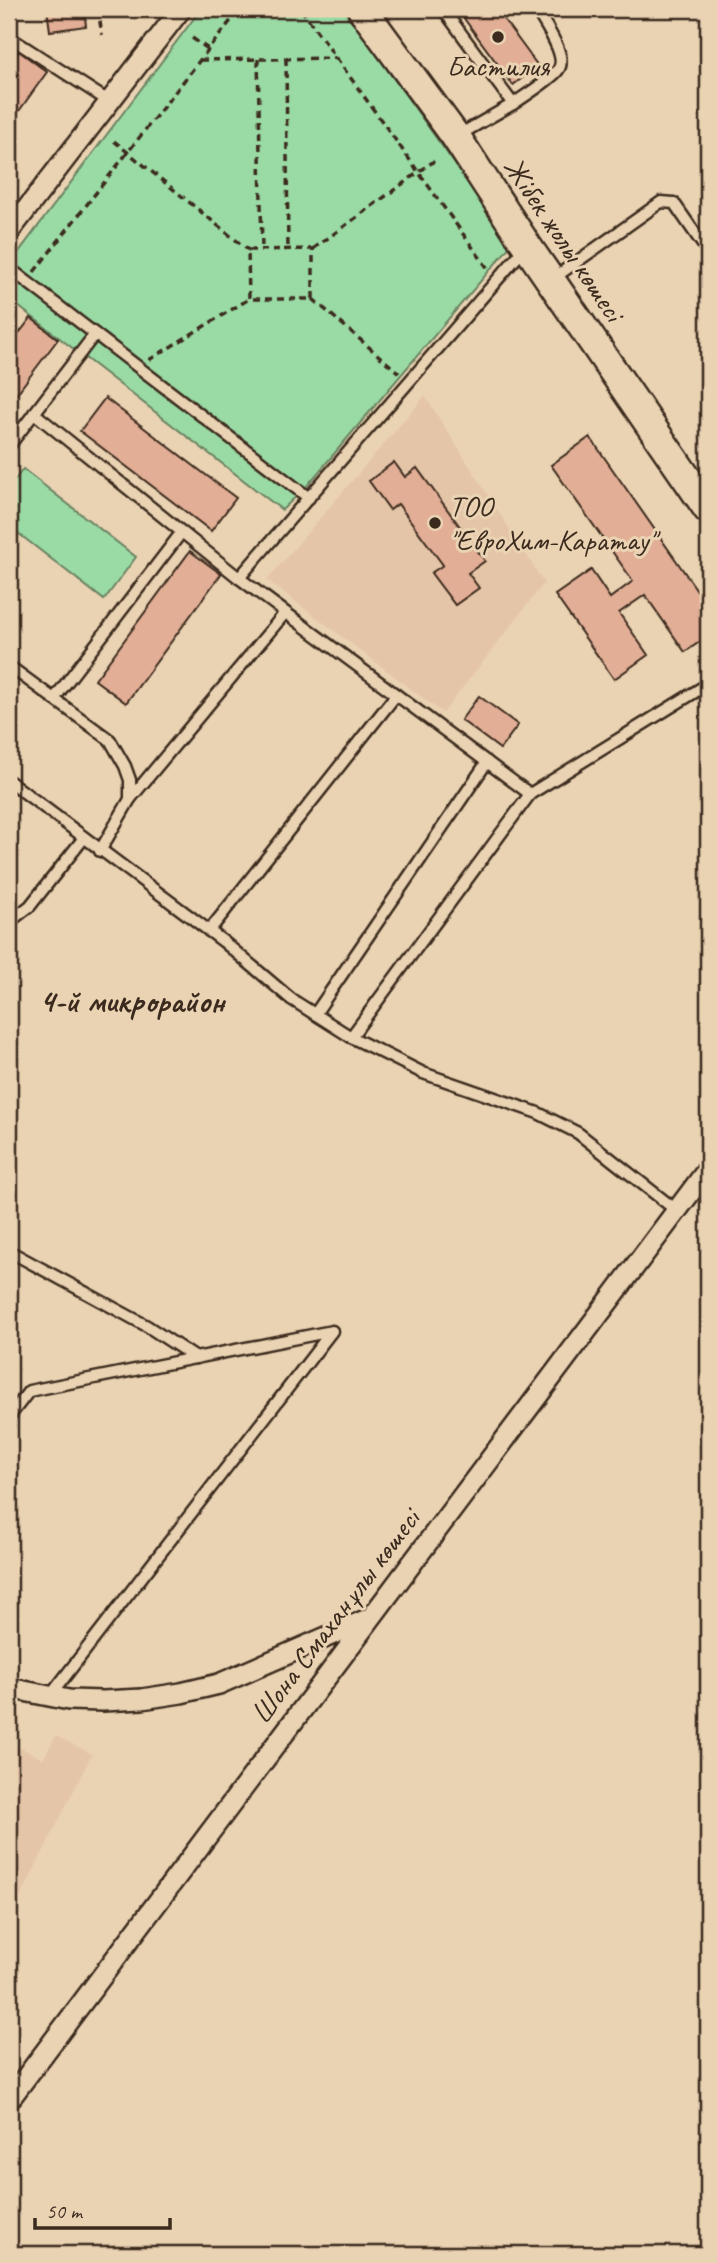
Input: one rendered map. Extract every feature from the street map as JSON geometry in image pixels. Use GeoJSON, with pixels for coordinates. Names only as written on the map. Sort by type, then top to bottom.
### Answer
{"type":"FeatureCollection","features":[{"type":"Feature","properties":{"kind":"main road","name":"Жібек жолы көшесі"},"geometry":{"type":"LineString","coordinates":[[362,9],[456,137],[551,281],[702,495]]}},
{"type":"Feature","properties":{"kind":"street"},"geometry":{"type":"LineString","coordinates":[[9,232],[181,9]]}},
{"type":"Feature","properties":{"kind":"street","name":"Шона Смаханұлы көшесі"},"geometry":{"type":"LineString","coordinates":[[9,2099],[708,1169]]}},
{"type":"Feature","properties":{"kind":"street"},"geometry":{"type":"LineString","coordinates":[[9,1688],[69,1700],[103,1701],[142,1699],[219,1684],[371,1617]]}},
{"type":"Feature","properties":{"kind":"lane"},"geometry":{"type":"LineString","coordinates":[[443,9],[513,104]]}},
{"type":"Feature","properties":{"kind":"lane"},"geometry":{"type":"LineString","coordinates":[[456,137],[513,104],[559,70],[562,61],[560,51],[536,9]]}},
{"type":"Feature","properties":{"kind":"lane"},"geometry":{"type":"LineString","coordinates":[[9,37],[110,102]]}},
{"type":"Feature","properties":{"kind":"lane"},"geometry":{"type":"LineString","coordinates":[[551,281],[661,202],[674,202],[708,252]]}},
{"type":"Feature","properties":{"kind":"lane"},"geometry":{"type":"LineString","coordinates":[[239,578],[527,246]]}},
{"type":"Feature","properties":{"kind":"lane"},"geometry":{"type":"LineString","coordinates":[[9,268],[309,498]]}},
{"type":"Feature","properties":{"kind":"lane"},"geometry":{"type":"LineString","coordinates":[[9,446],[95,334]]}},
{"type":"Feature","properties":{"kind":"lane"},"geometry":{"type":"LineString","coordinates":[[34,413],[239,578],[530,794]]}},
{"type":"Feature","properties":{"kind":"lane"},"geometry":{"type":"LineString","coordinates":[[54,699],[181,533]]}},
{"type":"Feature","properties":{"kind":"lane"},"geometry":{"type":"LineString","coordinates":[[100,851],[130,799],[285,613]]}},
{"type":"Feature","properties":{"kind":"lane"},"geometry":{"type":"LineString","coordinates":[[9,666],[110,740],[128,773],[130,799]]}},
{"type":"Feature","properties":{"kind":"lane"},"geometry":{"type":"LineString","coordinates":[[351,1037],[530,794],[708,684]]}},
{"type":"Feature","properties":{"kind":"lane"},"geometry":{"type":"LineString","coordinates":[[209,931],[396,695]]}},
{"type":"Feature","properties":{"kind":"lane"},"geometry":{"type":"LineString","coordinates":[[315,1014],[487,762]]}},
{"type":"Feature","properties":{"kind":"lane"},"geometry":{"type":"LineString","coordinates":[[9,781],[209,931],[291,999],[351,1037],[423,1073],[537,1113],[578,1133],[677,1211]]}},
{"type":"Feature","properties":{"kind":"lane"},"geometry":{"type":"LineString","coordinates":[[9,922],[30,906],[83,839]]}},
{"type":"Feature","properties":{"kind":"lane"},"geometry":{"type":"LineString","coordinates":[[9,1251],[147,1326],[196,1358]]}},
{"type":"Feature","properties":{"kind":"lane"},"geometry":{"type":"LineString","coordinates":[[9,1417],[29,1391],[332,1331],[50,1696]]}},
{"type":"Feature","properties":{"kind":"path"},"geometry":{"type":"LineString","coordinates":[[98,9],[102,35]]}},
{"type":"Feature","properties":{"kind":"path"},"geometry":{"type":"LineString","coordinates":[[26,282],[240,9]]}},
{"type":"Feature","properties":{"kind":"path"},"geometry":{"type":"LineString","coordinates":[[301,9],[497,280]]}},
{"type":"Feature","properties":{"kind":"path"},"geometry":{"type":"LineString","coordinates":[[192,38],[209,49]]}},
{"type":"Feature","properties":{"kind":"path"},"geometry":{"type":"LineString","coordinates":[[200,60],[336,58]]}},
{"type":"Feature","properties":{"kind":"path"},"geometry":{"type":"LineString","coordinates":[[257,59],[262,250]]}},
{"type":"Feature","properties":{"kind":"path"},"geometry":{"type":"LineString","coordinates":[[286,59],[288,250]]}},
{"type":"Feature","properties":{"kind":"path"},"geometry":{"type":"LineString","coordinates":[[114,141],[248,250],[313,249],[434,161]]}},
{"type":"Feature","properties":{"kind":"path"},"geometry":{"type":"LineString","coordinates":[[313,249],[313,299]]}},
{"type":"Feature","properties":{"kind":"path"},"geometry":{"type":"LineString","coordinates":[[248,250],[249,299]]}},
{"type":"Feature","properties":{"kind":"path"},"geometry":{"type":"LineString","coordinates":[[137,366],[249,299],[313,299],[409,383]]}},
{"type":"Feature","properties":{"kind":"shaded area"},"geometry":{"type":"Polygon","coordinates":[[[425,396],[544,583],[443,713],[267,580],[425,396]]]}},
{"type":"Feature","properties":{"kind":"shaded area"},"geometry":{"type":"Polygon","coordinates":[[[56,1736],[92,1754],[9,1920],[9,1742],[43,1759],[56,1736]]]}},
{"type":"Feature","properties":{"kind":"green space"},"geometry":{"type":"Polygon","coordinates":[[[201,9],[344,9],[512,244],[306,487],[282,510],[9,299],[9,265],[201,9]]]}},
{"type":"Feature","properties":{"kind":"green space"},"geometry":{"type":"Polygon","coordinates":[[[23,469],[136,557],[104,600],[9,526],[9,488],[23,469]]]}},
{"type":"Feature","properties":{"kind":"building"},"geometry":{"type":"Polygon","coordinates":[[[47,9],[84,9],[86,26],[50,31],[47,9]]]}},
{"type":"Feature","properties":{"kind":"building","name":"Бастилия"},"geometry":{"type":"Polygon","coordinates":[[[457,9],[496,9],[538,66],[513,85],[457,9]]]}},
{"type":"Feature","properties":{"kind":"building"},"geometry":{"type":"Polygon","coordinates":[[[19,51],[47,72],[9,125],[9,65],[19,51]]]}},
{"type":"Feature","properties":{"kind":"building"},"geometry":{"type":"Polygon","coordinates":[[[31,318],[58,339],[9,404],[9,346],[31,318]]]}},
{"type":"Feature","properties":{"kind":"building"},"geometry":{"type":"Polygon","coordinates":[[[105,398],[236,498],[211,531],[80,431],[105,398]]]}},
{"type":"Feature","properties":{"kind":"building"},"geometry":{"type":"Polygon","coordinates":[[[590,437],[708,606],[708,636],[685,652],[645,595],[619,613],[648,655],[614,679],[555,595],[591,570],[610,598],[633,581],[551,465],[590,437]]]}},
{"type":"Feature","properties":{"kind":"building","name":"ТОО \"ЕвроХим-Каратау\""},"geometry":{"type":"Polygon","coordinates":[[[394,462],[405,477],[417,468],[485,561],[468,573],[479,588],[455,605],[431,573],[443,565],[398,504],[390,510],[369,481],[394,462]]]}},
{"type":"Feature","properties":{"kind":"building"},"geometry":{"type":"Polygon","coordinates":[[[190,551],[221,574],[126,703],[95,680],[190,551]]]}},
{"type":"Feature","properties":{"kind":"building"},"geometry":{"type":"Polygon","coordinates":[[[479,696],[518,725],[500,749],[461,720],[479,696]]]}},
{"type":"Feature","properties":{"kind":"place","name":"Бастилия"},"geometry":{"type":"Point","coordinates":[498,37]}},
{"type":"Feature","properties":{"kind":"place","name":"ТОО \"ЕвроХим-Каратау\""},"geometry":{"type":"Point","coordinates":[435,523]}},
{"type":"Feature","properties":{"kind":"district","name":"4-й микрорайон"},"geometry":{"type":"Point","coordinates":[132,1000]}}]}
